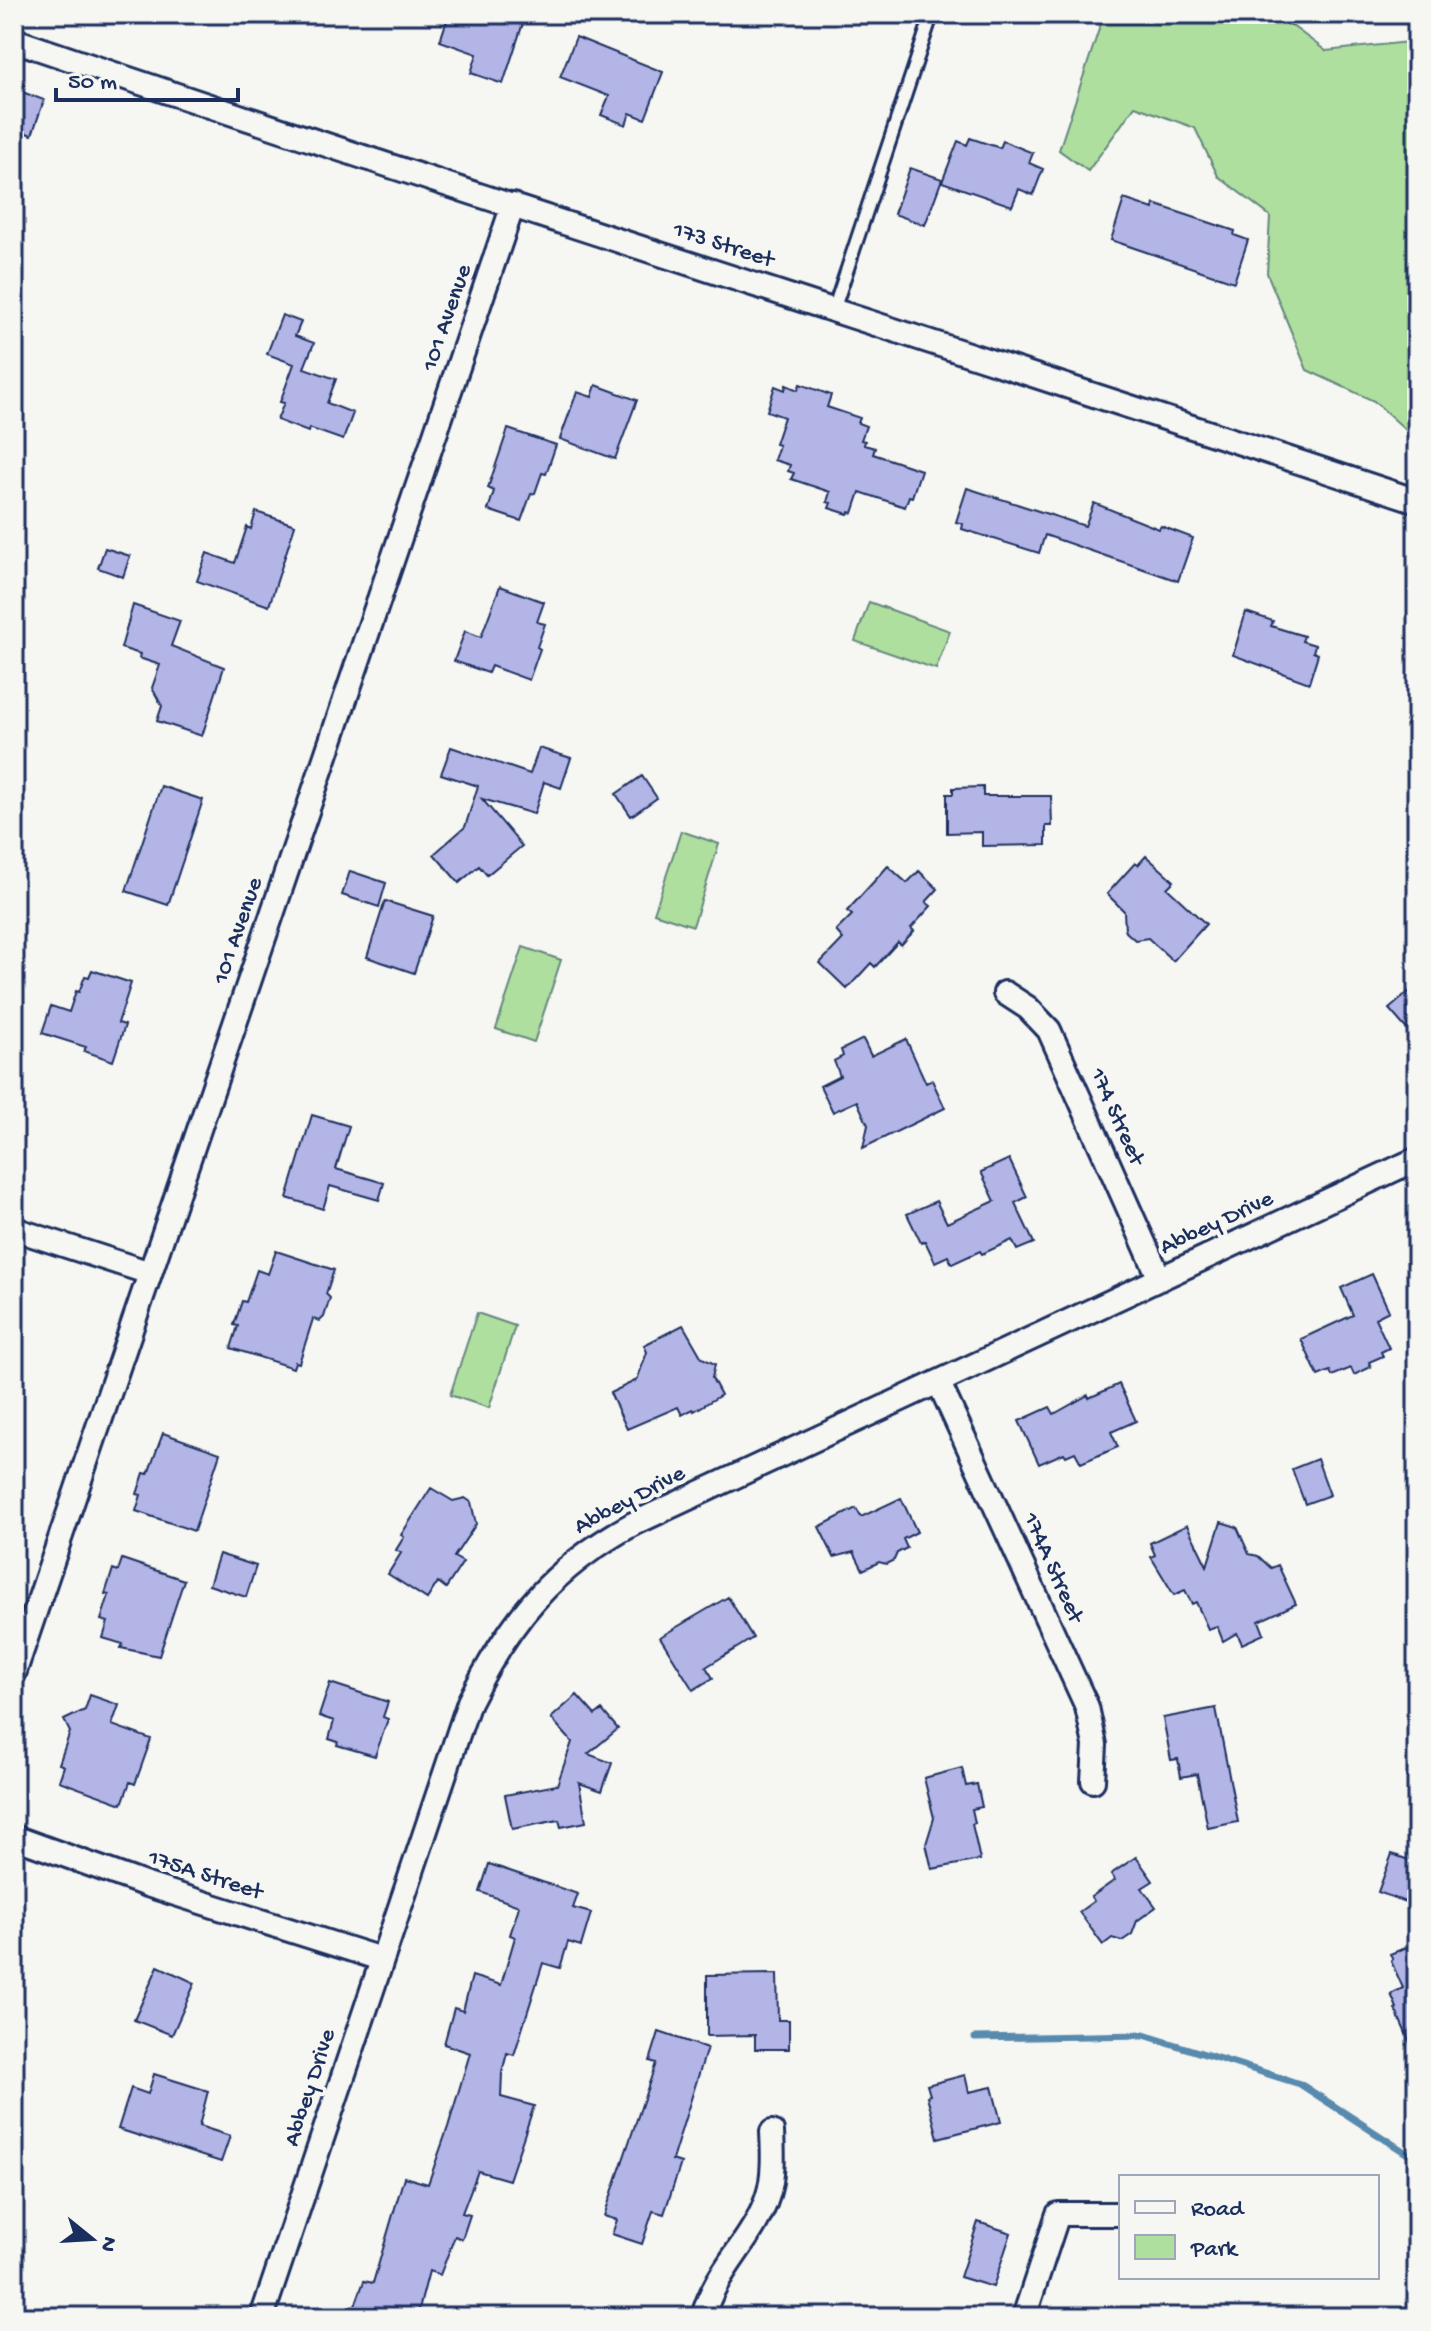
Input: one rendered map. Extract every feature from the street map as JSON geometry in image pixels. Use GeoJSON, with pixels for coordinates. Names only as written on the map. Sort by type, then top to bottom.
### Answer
{"type":"FeatureCollection","features":[{"type":"Feature","properties":{"kind":"street","name":"173 Street"},"geometry":{"type":"LineString","coordinates":[[14,40],[334,149],[1417,501]]}},
{"type":"Feature","properties":{"kind":"street","name":"101 Avenue"},"geometry":{"type":"LineString","coordinates":[[14,1674],[513,205]]}},
{"type":"Feature","properties":{"kind":"street","name":"174 Street"},"geometry":{"type":"LineString","coordinates":[[1005,993],[1028,1008],[1049,1030],[1160,1279]]}},
{"type":"Feature","properties":{"kind":"street","name":"Abbey Drive"},"geometry":{"type":"LineString","coordinates":[[262,2317],[469,1702],[505,1636],[564,1569],[597,1544],[633,1524],[1417,1159]]}},
{"type":"Feature","properties":{"kind":"street"},"geometry":{"type":"LineString","coordinates":[[14,1229],[150,1273]]}},
{"type":"Feature","properties":{"kind":"street","name":"174A Street"},"geometry":{"type":"LineString","coordinates":[[939,1383],[1087,1707],[1095,1745],[1093,1781]]}},
{"type":"Feature","properties":{"kind":"street","name":"175A Street"},"geometry":{"type":"LineString","coordinates":[[14,1837],[147,1885],[381,1959]]}},
{"type":"Feature","properties":{"kind":"street"},"geometry":{"type":"LineString","coordinates":[[703,2317],[718,2278],[762,2211],[769,2193],[772,2132]]}},
{"type":"Feature","properties":{"kind":"street"},"geometry":{"type":"LineString","coordinates":[[1024,2317],[1058,2214],[1119,2214]]}},
{"type":"Feature","properties":{"kind":"lane"},"geometry":{"type":"LineString","coordinates":[[834,309],[932,14]]}},
{"type":"Feature","properties":{"kind":"green space"},"geometry":{"type":"Polygon","coordinates":[[[1104,14],[1276,14],[1326,51],[1417,41],[1417,440],[1374,401],[1307,370],[1267,273],[1270,216],[1218,176],[1195,128],[1135,106],[1088,171],[1059,150],[1104,14]]]}},
{"type":"Feature","properties":{"kind":"green space"},"geometry":{"type":"Polygon","coordinates":[[[869,602],[950,631],[936,669],[855,641],[869,602]]]}},
{"type":"Feature","properties":{"kind":"green space"},"geometry":{"type":"Polygon","coordinates":[[[681,831],[719,844],[693,926],[654,913],[681,831]]]}},
{"type":"Feature","properties":{"kind":"green space"},"geometry":{"type":"Polygon","coordinates":[[[523,947],[561,960],[534,1042],[496,1029],[523,947]]]}},
{"type":"Feature","properties":{"kind":"green space"},"geometry":{"type":"Polygon","coordinates":[[[477,1313],[515,1326],[489,1408],[450,1395],[477,1313]]]}},
{"type":"Feature","properties":{"kind":"building"},"geometry":{"type":"Polygon","coordinates":[[[449,14],[507,14],[524,20],[503,84],[471,73],[477,54],[440,41],[449,14]]]}},
{"type":"Feature","properties":{"kind":"building"},"geometry":{"type":"Polygon","coordinates":[[[576,37],[663,72],[645,119],[630,113],[626,125],[601,115],[609,96],[560,77],[576,37]]]}},
{"type":"Feature","properties":{"kind":"building"},"geometry":{"type":"Polygon","coordinates":[[[14,89],[44,100],[32,135],[14,129],[14,89]]]}},
{"type":"Feature","properties":{"kind":"building"},"geometry":{"type":"Polygon","coordinates":[[[970,138],[1000,148],[1003,141],[1033,153],[1029,163],[1043,169],[1033,195],[1019,189],[1012,206],[942,182],[958,141],[967,145],[970,138]]]}},
{"type":"Feature","properties":{"kind":"building"},"geometry":{"type":"Polygon","coordinates":[[[910,168],[942,179],[925,225],[894,214],[910,168]]]}},
{"type":"Feature","properties":{"kind":"building"},"geometry":{"type":"Polygon","coordinates":[[[1124,199],[1153,209],[1154,204],[1235,231],[1234,235],[1248,240],[1234,282],[1111,240],[1124,199]]]}},
{"type":"Feature","properties":{"kind":"building"},"geometry":{"type":"Polygon","coordinates":[[[282,315],[301,322],[295,336],[314,343],[304,368],[336,379],[327,403],[353,413],[343,440],[309,428],[308,432],[277,420],[294,364],[267,354],[282,315]]]}},
{"type":"Feature","properties":{"kind":"building"},"geometry":{"type":"Polygon","coordinates":[[[800,384],[831,395],[827,407],[860,418],[858,423],[866,426],[861,440],[865,441],[864,445],[875,448],[873,454],[921,470],[912,497],[909,496],[905,507],[860,492],[853,513],[829,508],[830,492],[791,479],[794,473],[788,471],[790,465],[774,460],[779,445],[775,444],[784,417],[767,411],[775,386],[785,390],[786,385],[798,390],[800,384]]]}},
{"type":"Feature","properties":{"kind":"building"},"geometry":{"type":"Polygon","coordinates":[[[596,385],[637,400],[615,459],[560,439],[577,392],[592,397],[596,385]]]}},
{"type":"Feature","properties":{"kind":"building"},"geometry":{"type":"Polygon","coordinates":[[[508,429],[556,445],[546,474],[542,473],[521,521],[488,510],[494,491],[488,488],[508,429]]]}},
{"type":"Feature","properties":{"kind":"building"},"geometry":{"type":"Polygon","coordinates":[[[967,488],[1085,526],[1094,503],[1159,529],[1161,526],[1193,538],[1178,581],[1045,535],[1039,553],[962,529],[963,524],[956,522],[967,488]]]}},
{"type":"Feature","properties":{"kind":"building"},"geometry":{"type":"Polygon","coordinates":[[[256,512],[295,525],[269,606],[197,581],[207,553],[235,563],[247,527],[251,529],[256,512]]]}},
{"type":"Feature","properties":{"kind":"building"},"geometry":{"type":"Polygon","coordinates":[[[105,548],[130,556],[123,577],[98,568],[105,548]]]}},
{"type":"Feature","properties":{"kind":"building"},"geometry":{"type":"Polygon","coordinates":[[[500,586],[544,602],[537,622],[545,624],[529,680],[491,666],[488,673],[454,661],[465,631],[481,637],[500,586]]]}},
{"type":"Feature","properties":{"kind":"building"},"geometry":{"type":"Polygon","coordinates":[[[133,605],[180,621],[171,646],[224,667],[202,736],[157,721],[162,706],[152,688],[160,665],[121,648],[133,605]]]}},
{"type":"Feature","properties":{"kind":"building"},"geometry":{"type":"Polygon","coordinates":[[[1246,612],[1273,621],[1271,626],[1304,636],[1302,641],[1315,645],[1313,652],[1318,654],[1309,683],[1233,655],[1246,612]]]}},
{"type":"Feature","properties":{"kind":"building"},"geometry":{"type":"Polygon","coordinates":[[[451,747],[530,774],[539,748],[571,758],[561,788],[544,782],[534,814],[482,799],[522,846],[487,875],[479,866],[459,883],[434,854],[465,827],[478,786],[441,774],[451,747]]]}},
{"type":"Feature","properties":{"kind":"building"},"geometry":{"type":"Polygon","coordinates":[[[642,776],[657,798],[631,816],[616,794],[642,776]]]}},
{"type":"Feature","properties":{"kind":"building"},"geometry":{"type":"Polygon","coordinates":[[[161,786],[203,800],[168,905],[126,891],[161,786]]]}},
{"type":"Feature","properties":{"kind":"building"},"geometry":{"type":"Polygon","coordinates":[[[983,787],[983,796],[1051,796],[1052,826],[1046,826],[1046,845],[982,846],[982,832],[947,833],[947,794],[953,794],[953,788],[983,787]]]}},
{"type":"Feature","properties":{"kind":"building"},"geometry":{"type":"Polygon","coordinates":[[[1146,856],[1174,881],[1167,888],[1206,924],[1173,961],[1148,938],[1135,940],[1125,931],[1124,911],[1107,894],[1135,863],[1138,865],[1146,856]]]}},
{"type":"Feature","properties":{"kind":"building"},"geometry":{"type":"Polygon","coordinates":[[[888,866],[907,883],[919,871],[938,889],[926,902],[931,906],[911,928],[914,931],[901,945],[898,942],[875,967],[871,963],[847,989],[820,963],[843,939],[836,931],[852,915],[847,911],[888,866]]]}},
{"type":"Feature","properties":{"kind":"building"},"geometry":{"type":"Polygon","coordinates":[[[350,871],[386,883],[379,907],[342,895],[350,871]]]}},
{"type":"Feature","properties":{"kind":"building"},"geometry":{"type":"Polygon","coordinates":[[[385,901],[433,916],[414,973],[367,957],[385,901]]]}},
{"type":"Feature","properties":{"kind":"building"},"geometry":{"type":"Polygon","coordinates":[[[92,970],[131,983],[118,1023],[125,1025],[113,1061],[84,1051],[86,1047],[42,1033],[51,1006],[69,1012],[76,991],[79,992],[85,976],[89,977],[92,970]]]}},
{"type":"Feature","properties":{"kind":"building"},"geometry":{"type":"Polygon","coordinates":[[[1417,985],[1417,1041],[1389,1009],[1417,985]]]}},
{"type":"Feature","properties":{"kind":"building"},"geometry":{"type":"Polygon","coordinates":[[[863,1039],[871,1056],[906,1039],[926,1083],[932,1080],[945,1108],[863,1148],[868,1125],[857,1101],[833,1112],[820,1086],[840,1076],[834,1061],[843,1056],[841,1050],[863,1039]]]}},
{"type":"Feature","properties":{"kind":"building"},"geometry":{"type":"Polygon","coordinates":[[[312,1115],[349,1126],[336,1169],[384,1183],[379,1200],[330,1186],[323,1209],[287,1198],[312,1115]]]}},
{"type":"Feature","properties":{"kind":"building"},"geometry":{"type":"Polygon","coordinates":[[[1009,1159],[1027,1197],[1015,1203],[1034,1243],[1017,1250],[1012,1240],[952,1264],[948,1256],[935,1262],[925,1241],[921,1243],[907,1214],[936,1201],[947,1223],[995,1201],[981,1172],[1009,1159]]]}},
{"type":"Feature","properties":{"kind":"building"},"geometry":{"type":"Polygon","coordinates":[[[276,1251],[334,1270],[326,1294],[330,1298],[324,1317],[320,1321],[313,1319],[299,1363],[295,1362],[293,1368],[231,1348],[242,1301],[246,1302],[257,1270],[268,1274],[276,1251]]]}},
{"type":"Feature","properties":{"kind":"building"},"geometry":{"type":"Polygon","coordinates":[[[1372,1274],[1389,1311],[1375,1318],[1389,1348],[1381,1352],[1383,1356],[1369,1362],[1371,1367],[1354,1375],[1351,1368],[1332,1376],[1330,1371],[1318,1376],[1301,1339],[1353,1315],[1341,1288],[1372,1274]]]}},
{"type":"Feature","properties":{"kind":"building"},"geometry":{"type":"Polygon","coordinates":[[[683,1325],[702,1358],[715,1364],[712,1378],[721,1395],[694,1411],[682,1415],[678,1407],[627,1429],[610,1393],[637,1380],[647,1352],[644,1345],[683,1325]]]}},
{"type":"Feature","properties":{"kind":"building"},"geometry":{"type":"Polygon","coordinates":[[[1119,1384],[1136,1421],[1111,1432],[1118,1447],[1081,1463],[1075,1452],[1066,1456],[1064,1453],[1039,1464],[1019,1421],[1050,1407],[1054,1414],[1088,1395],[1089,1398],[1119,1384]]]}},
{"type":"Feature","properties":{"kind":"building"},"geometry":{"type":"Polygon","coordinates":[[[163,1433],[220,1453],[194,1531],[136,1511],[141,1495],[137,1494],[144,1473],[148,1474],[163,1433]]]}},
{"type":"Feature","properties":{"kind":"building"},"geometry":{"type":"Polygon","coordinates":[[[1317,1459],[1330,1495],[1305,1504],[1292,1469],[1317,1459]]]}},
{"type":"Feature","properties":{"kind":"building"},"geometry":{"type":"Polygon","coordinates":[[[431,1488],[453,1501],[465,1498],[471,1502],[476,1524],[454,1557],[463,1562],[446,1588],[438,1582],[427,1599],[388,1574],[401,1553],[396,1550],[404,1537],[401,1535],[431,1488]]]}},
{"type":"Feature","properties":{"kind":"building"},"geometry":{"type":"Polygon","coordinates":[[[901,1498],[917,1532],[903,1539],[907,1548],[897,1553],[894,1560],[886,1564],[879,1562],[863,1570],[854,1552],[834,1557],[819,1527],[856,1508],[861,1517],[901,1498]]]}},
{"type":"Feature","properties":{"kind":"building"},"geometry":{"type":"Polygon","coordinates":[[[1221,1522],[1237,1527],[1249,1554],[1258,1556],[1271,1568],[1278,1565],[1296,1604],[1259,1621],[1264,1634],[1242,1644],[1237,1633],[1223,1641],[1217,1626],[1208,1629],[1196,1602],[1192,1604],[1185,1590],[1174,1595],[1151,1557],[1155,1555],[1150,1543],[1187,1525],[1207,1566],[1221,1522]]]}},
{"type":"Feature","properties":{"kind":"building"},"geometry":{"type":"Polygon","coordinates":[[[219,1554],[256,1566],[246,1597],[209,1585],[219,1554]]]}},
{"type":"Feature","properties":{"kind":"building"},"geometry":{"type":"Polygon","coordinates":[[[122,1559],[184,1580],[159,1656],[121,1648],[123,1644],[103,1638],[108,1622],[101,1620],[109,1595],[105,1594],[113,1569],[118,1571],[122,1559]]]}},
{"type":"Feature","properties":{"kind":"building"},"geometry":{"type":"Polygon","coordinates":[[[728,1597],[753,1638],[706,1667],[713,1678],[693,1690],[660,1637],[728,1597]]]}},
{"type":"Feature","properties":{"kind":"building"},"geometry":{"type":"Polygon","coordinates":[[[330,1683],[388,1702],[383,1717],[388,1719],[375,1756],[337,1745],[338,1742],[329,1739],[334,1721],[319,1716],[330,1683]]]}},
{"type":"Feature","properties":{"kind":"building"},"geometry":{"type":"Polygon","coordinates":[[[90,1695],[119,1705],[112,1725],[151,1739],[135,1784],[130,1782],[122,1804],[59,1781],[64,1766],[59,1764],[70,1732],[64,1720],[85,1710],[90,1695]]]}},
{"type":"Feature","properties":{"kind":"building"},"geometry":{"type":"Polygon","coordinates":[[[577,1695],[595,1715],[602,1710],[618,1729],[588,1754],[612,1763],[602,1791],[579,1783],[586,1822],[561,1827],[559,1820],[512,1829],[505,1795],[557,1785],[572,1742],[551,1718],[577,1695]]]}},
{"type":"Feature","properties":{"kind":"building"},"geometry":{"type":"Polygon","coordinates":[[[1216,1708],[1238,1822],[1208,1828],[1197,1774],[1181,1777],[1178,1759],[1171,1760],[1163,1718],[1216,1708]]]}},
{"type":"Feature","properties":{"kind":"building"},"geometry":{"type":"Polygon","coordinates":[[[962,1768],[966,1786],[977,1784],[982,1807],[972,1809],[980,1860],[932,1869],[926,1844],[934,1818],[924,1778],[962,1768]]]}},
{"type":"Feature","properties":{"kind":"building"},"geometry":{"type":"Polygon","coordinates":[[[1392,1854],[1417,1863],[1417,1901],[1410,1898],[1408,1903],[1378,1892],[1392,1854]]]}},
{"type":"Feature","properties":{"kind":"building"},"geometry":{"type":"Polygon","coordinates":[[[1136,1857],[1153,1881],[1142,1888],[1156,1907],[1137,1921],[1132,1934],[1122,1941],[1112,1938],[1103,1945],[1079,1912],[1094,1901],[1091,1897],[1115,1880],[1111,1874],[1136,1857]]]}},
{"type":"Feature","properties":{"kind":"building"},"geometry":{"type":"Polygon","coordinates":[[[489,1864],[578,1894],[573,1908],[591,1913],[581,1946],[568,1942],[560,1968],[543,1963],[514,2055],[507,2053],[501,2097],[534,2106],[509,2180],[478,2171],[462,2213],[470,2215],[462,2239],[455,2236],[440,2275],[429,2271],[417,2317],[351,2317],[364,2281],[373,2283],[404,2177],[428,2184],[448,2127],[470,2053],[444,2044],[454,2008],[463,2011],[472,1976],[501,1985],[515,1937],[510,1935],[519,1906],[480,1892],[489,1864]]]}},
{"type":"Feature","properties":{"kind":"building"},"geometry":{"type":"Polygon","coordinates":[[[1417,1943],[1417,2058],[1391,1994],[1403,1988],[1390,1954],[1417,1943]]]}},
{"type":"Feature","properties":{"kind":"building"},"geometry":{"type":"Polygon","coordinates":[[[158,1966],[195,1983],[172,2035],[134,2020],[158,1966]]]}},
{"type":"Feature","properties":{"kind":"building"},"geometry":{"type":"Polygon","coordinates":[[[777,1974],[778,2020],[789,2020],[789,2049],[755,2049],[755,2035],[707,2036],[707,1975],[777,1974]]]}},
{"type":"Feature","properties":{"kind":"building"},"geometry":{"type":"Polygon","coordinates":[[[659,2032],[707,2048],[672,2160],[681,2163],[664,2214],[653,2211],[642,2244],[612,2234],[617,2220],[604,2216],[656,2063],[650,2061],[659,2032]]]}},
{"type":"Feature","properties":{"kind":"building"},"geometry":{"type":"Polygon","coordinates":[[[154,2074],[208,2091],[199,2126],[230,2136],[221,2162],[118,2129],[131,2088],[148,2094],[154,2074]]]}},
{"type":"Feature","properties":{"kind":"building"},"geometry":{"type":"Polygon","coordinates":[[[965,2075],[969,2092],[992,2087],[1001,2122],[938,2138],[927,2085],[965,2075]]]}},
{"type":"Feature","properties":{"kind":"building"},"geometry":{"type":"Polygon","coordinates":[[[978,2222],[1011,2233],[993,2287],[960,2277],[978,2222]]]}},
{"type":"Feature","properties":{"kind":"waterway"},"geometry":{"type":"LineString","coordinates":[[975,2038],[1144,2035],[1300,2084],[1417,2160]]}}]}
